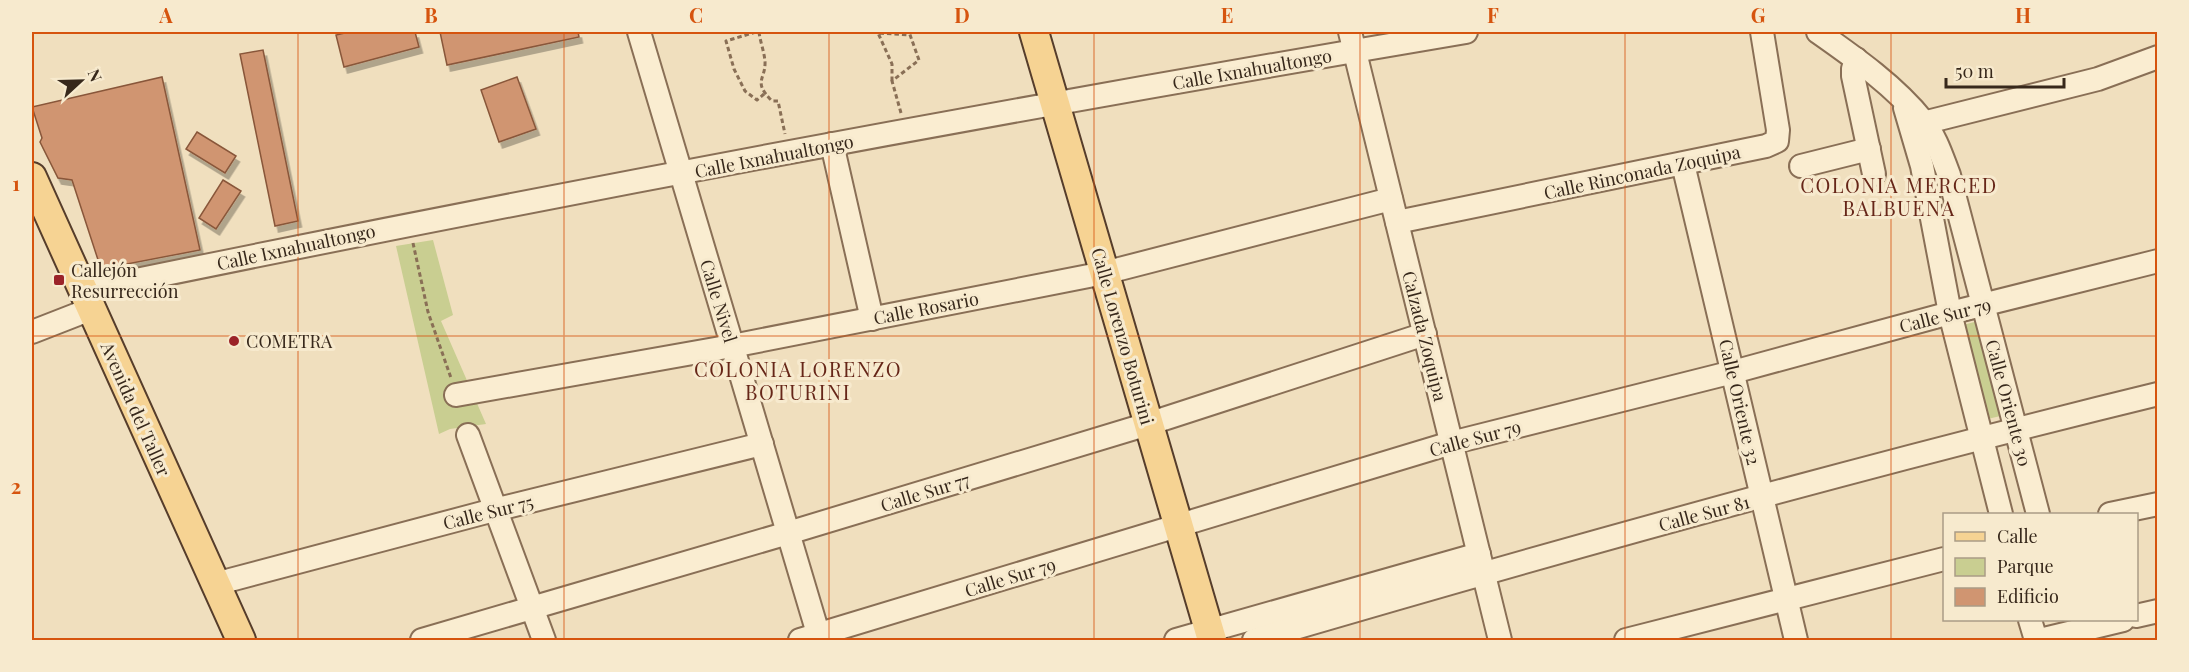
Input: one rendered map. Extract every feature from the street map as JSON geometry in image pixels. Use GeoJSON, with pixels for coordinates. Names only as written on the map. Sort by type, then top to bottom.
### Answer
{"type":"FeatureCollection","features":[{"type":"Feature","properties":{"kind":"main road","name":"Calle Lorenzo Boturini"},"geometry":{"type":"LineString","coordinates":[[1034,32],[1210,636]]}},
{"type":"Feature","properties":{"kind":"main road","name":"Avenida del Taller"},"geometry":{"type":"LineString","coordinates":[[32,177],[241,640]]}},
{"type":"Feature","properties":{"kind":"street","name":"Calle Nivel"},"geometry":{"type":"LineString","coordinates":[[639,32],[788,533],[813,639]]}},
{"type":"Feature","properties":{"kind":"street","name":"Calle Ixnahualtongo"},"geometry":{"type":"LineString","coordinates":[[32,332],[87,300],[409,224],[1055,103],[1352,41],[1467,32]]}},
{"type":"Feature","properties":{"kind":"street","name":"Calle Rinconada Zoquipa"},"geometry":{"type":"LineString","coordinates":[[1397,222],[1683,164],[1766,146],[1777,141],[1778,130],[1762,32]]}},
{"type":"Feature","properties":{"kind":"street"},"geometry":{"type":"LineString","coordinates":[[1818,32],[1856,59],[1901,98],[1918,124],[2098,79],[2133,68],[2157,57]]}},
{"type":"Feature","properties":{"kind":"street","name":"Calzada Zoquipa"},"geometry":{"type":"LineString","coordinates":[[1352,41],[1500,640]]}},
{"type":"Feature","properties":{"kind":"street"},"geometry":{"type":"LineString","coordinates":[[1856,59],[1853,76],[1874,174]]}},
{"type":"Feature","properties":{"kind":"street","name":"Calle Oriente 30"},"geometry":{"type":"LineString","coordinates":[[1918,124],[1941,153],[1949,175],[2038,513]]}},
{"type":"Feature","properties":{"kind":"street","name":"Calle Oriente 30"},"geometry":{"type":"LineString","coordinates":[[1918,124],[1922,166],[1950,313],[2001,513]]}},
{"type":"Feature","properties":{"kind":"street"},"geometry":{"type":"LineString","coordinates":[[832,144],[872,319]]}},
{"type":"Feature","properties":{"kind":"street"},"geometry":{"type":"LineString","coordinates":[[1801,166],[1869,149]]}},
{"type":"Feature","properties":{"kind":"street","name":"Calle Oriente 32"},"geometry":{"type":"LineString","coordinates":[[1683,164],[1796,640]]}},
{"type":"Feature","properties":{"kind":"street","name":"Calle Rosario"},"geometry":{"type":"LineString","coordinates":[[456,395],[732,346],[1104,273],[1391,199]]}},
{"type":"Feature","properties":{"kind":"street","name":"Calle Sur 79"},"geometry":{"type":"LineString","coordinates":[[813,639],[1451,443],[2157,261]]}},
{"type":"Feature","properties":{"kind":"street","name":"Calle Sur 77"},"geometry":{"type":"LineString","coordinates":[[422,640],[788,533],[1148,424],[1425,334]]}},
{"type":"Feature","properties":{"kind":"street","name":"Calle Sur 81"},"geometry":{"type":"LineString","coordinates":[[1176,640],[1210,636],[1481,563],[1762,497],[2017,428],[2157,394]]}},
{"type":"Feature","properties":{"kind":"street"},"geometry":{"type":"LineString","coordinates":[[468,435],[544,640]]}},
{"type":"Feature","properties":{"kind":"street","name":"Calle Sur 75"},"geometry":{"type":"LineString","coordinates":[[215,584],[494,510],[762,444]]}},
{"type":"Feature","properties":{"kind":"street"},"geometry":{"type":"LineString","coordinates":[[2115,513],[2157,504]]}},
{"type":"Feature","properties":{"kind":"street"},"geometry":{"type":"LineString","coordinates":[[1626,640],[1943,559]]}},
{"type":"Feature","properties":{"kind":"street","name":"Calle Sur 81"},"geometry":{"type":"LineString","coordinates":[[1254,640],[1481,563]]}},
{"type":"Feature","properties":{"kind":"street"},"geometry":{"type":"LineString","coordinates":[[2138,616],[2157,611]]}},
{"type":"Feature","properties":{"kind":"street"},"geometry":{"type":"LineString","coordinates":[[2030,621],[2038,640],[2068,631],[2118,621]]}},
{"type":"Feature","properties":{"kind":"path"},"geometry":{"type":"LineString","coordinates":[[764,94],[757,100],[745,91],[734,69],[726,41],[757,32],[765,63],[760,80],[764,94],[772,101],[778,101],[788,153]]}},
{"type":"Feature","properties":{"kind":"path"},"geometry":{"type":"LineString","coordinates":[[892,81],[919,60],[909,33],[878,33],[892,64],[892,81],[905,130]]}},
{"type":"Feature","properties":{"kind":"path"},"geometry":{"type":"LineString","coordinates":[[409,224],[428,312],[456,395]]}},
{"type":"Feature","properties":{"kind":"green space"},"geometry":{"type":"Polygon","coordinates":[[[433,240],[453,315],[441,321],[486,424],[450,429],[439,434],[396,246],[433,240]]]}},
{"type":"Feature","properties":{"kind":"green space"},"geometry":{"type":"Polygon","coordinates":[[[1982,320],[2005,415],[1983,420],[1959,326],[1982,320]]]}},
{"type":"Feature","properties":{"kind":"building"},"geometry":{"type":"Polygon","coordinates":[[[349,32],[415,32],[419,47],[344,67],[336,35],[349,32]]]}},
{"type":"Feature","properties":{"kind":"building"},"geometry":{"type":"Polygon","coordinates":[[[440,32],[578,32],[579,37],[447,65],[440,32]]]}},
{"type":"Feature","properties":{"kind":"building"},"geometry":{"type":"Polygon","coordinates":[[[263,50],[298,221],[275,226],[240,54],[263,50]]]}},
{"type":"Feature","properties":{"kind":"building"},"geometry":{"type":"Polygon","coordinates":[[[162,77],[200,250],[101,269],[72,180],[58,178],[40,142],[42,138],[32,107],[162,77]]]}},
{"type":"Feature","properties":{"kind":"building"},"geometry":{"type":"Polygon","coordinates":[[[517,77],[536,129],[499,142],[481,90],[517,77]]]}},
{"type":"Feature","properties":{"kind":"building"},"geometry":{"type":"Polygon","coordinates":[[[197,132],[236,156],[225,173],[186,149],[197,132]]]}},
{"type":"Feature","properties":{"kind":"building"},"geometry":{"type":"Polygon","coordinates":[[[223,180],[241,191],[216,229],[199,218],[223,180]]]}},
{"type":"Feature","properties":{"kind":"place","name":"Callejón Resurrección"},"geometry":{"type":"Point","coordinates":[59,280]}},
{"type":"Feature","properties":{"kind":"place","name":"COMETRA"},"geometry":{"type":"Point","coordinates":[234,341]}},
{"type":"Feature","properties":{"kind":"district","name":"COLONIA MERCED BALBUENA"},"geometry":{"type":"Point","coordinates":[1899,196]}},
{"type":"Feature","properties":{"kind":"district","name":"COLONIA LORENZO BOTURINI"},"geometry":{"type":"Point","coordinates":[798,380]}}]}
